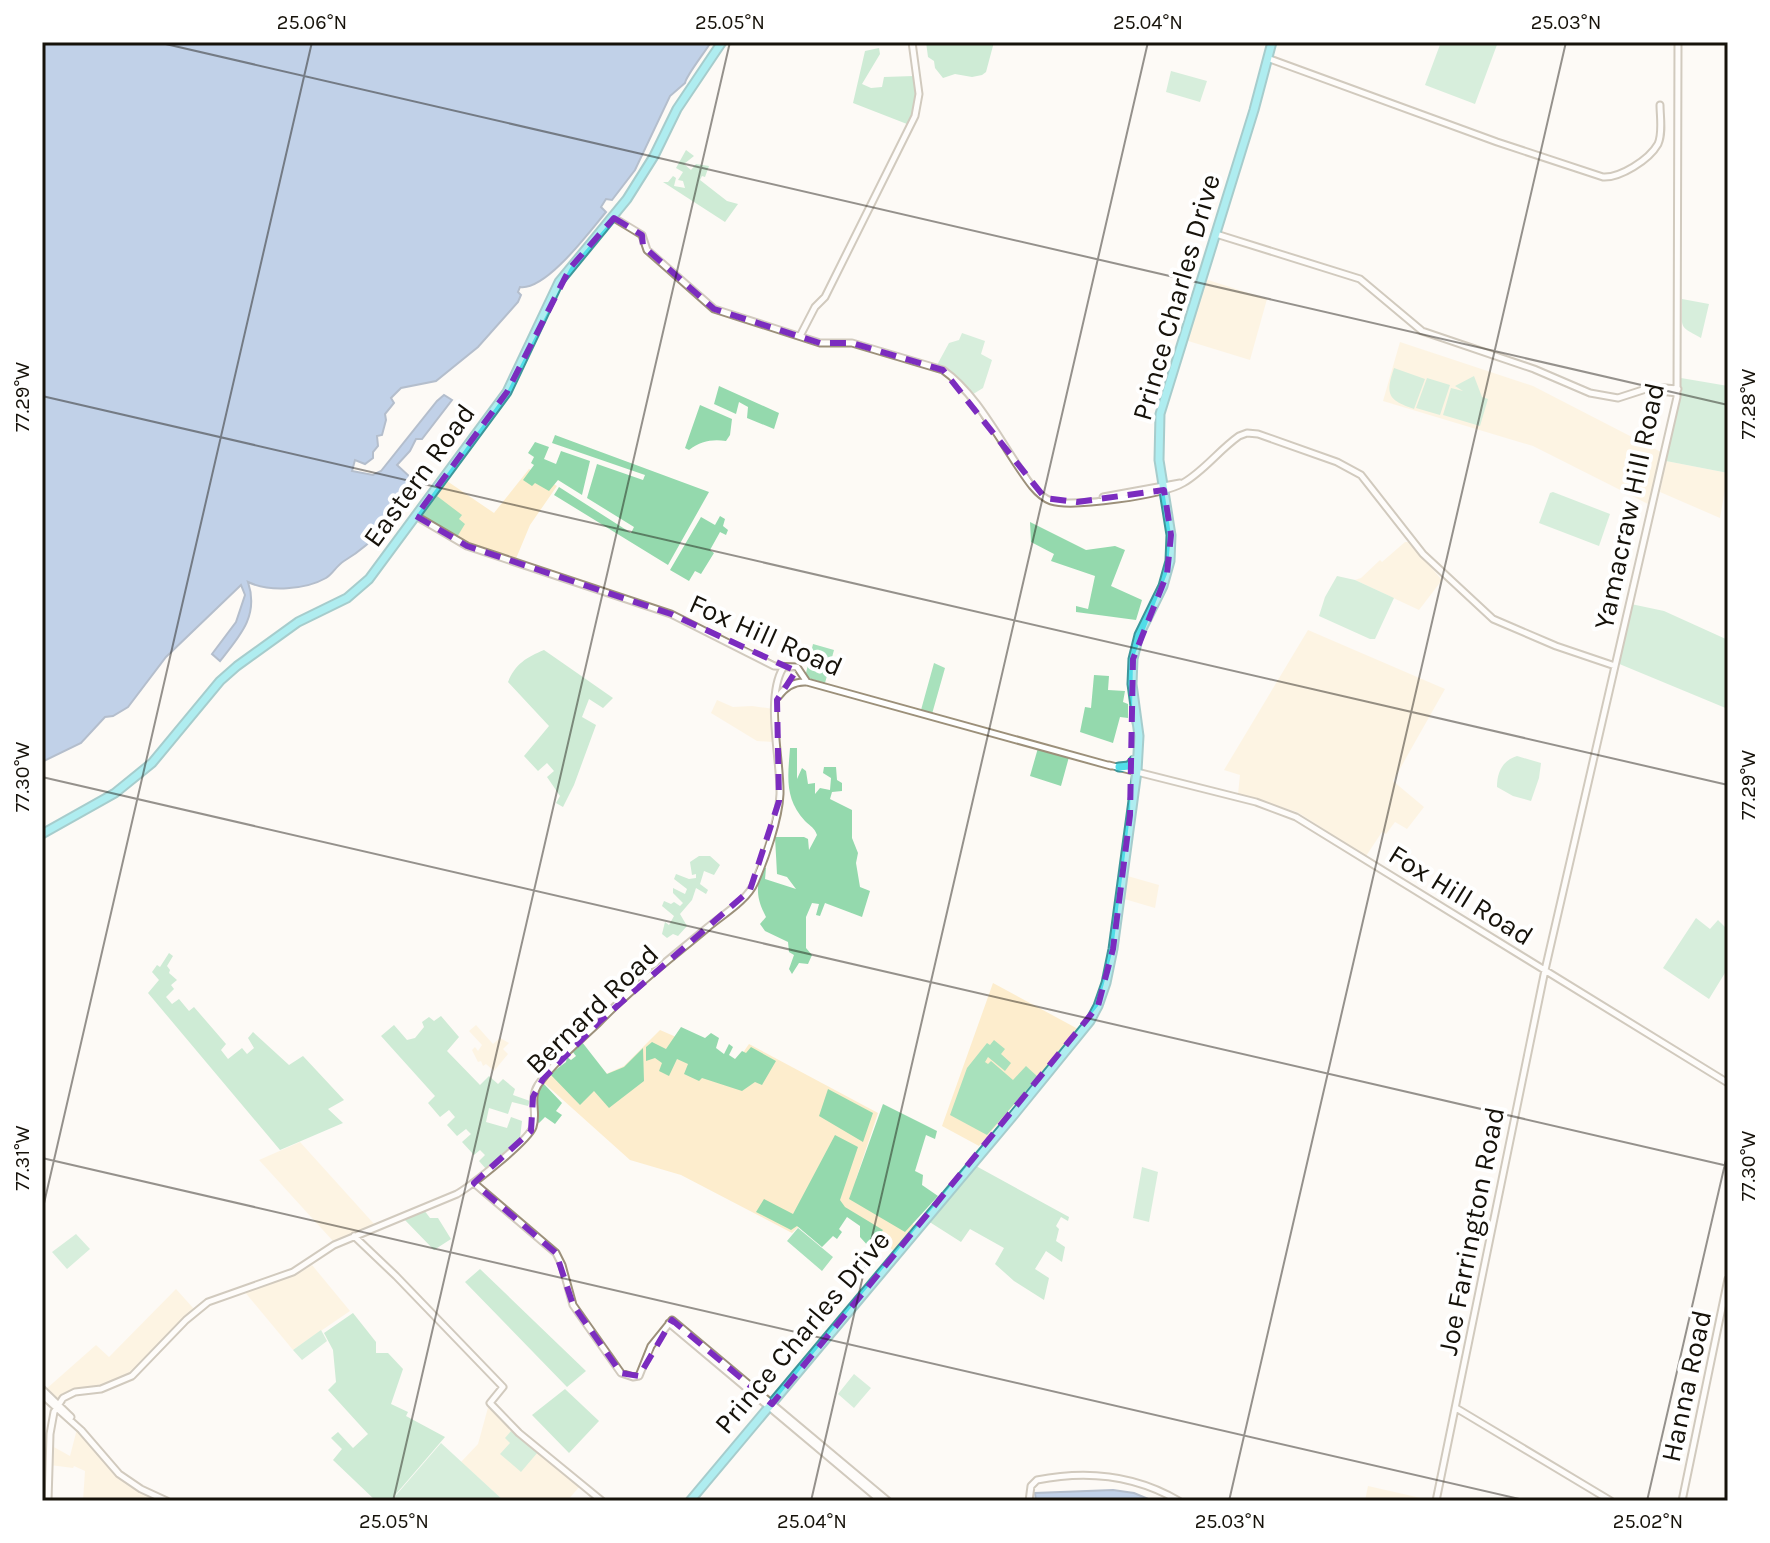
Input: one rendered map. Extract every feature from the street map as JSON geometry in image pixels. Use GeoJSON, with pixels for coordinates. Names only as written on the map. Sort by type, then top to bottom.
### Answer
{"type":"FeatureCollection","features":[{"type":"Feature","properties":{"kind":"highway","name":"Eastern Road"},"geometry":{"type":"LineString","coordinates":[[42,834],[115,793],[152,763],[216,685],[237,666],[298,622],[336,605],[357,591],[373,574],[507,392],[559,282],[614,218],[654,156],[677,109],[722,42]]}},
{"type":"Feature","properties":{"kind":"highway","name":"Prince Charles Drive"},"geometry":{"type":"LineString","coordinates":[[1133,774],[1139,736],[1132,673],[1134,652],[1163,586],[1170,561],[1171,535],[1158,438],[1160,414],[1270,59],[1272,42]]}},
{"type":"Feature","properties":{"kind":"highway","name":"Prince Charles Drive"},"geometry":{"type":"LineString","coordinates":[[690,1501],[1090,1021],[1103,995],[1113,949],[1130,815],[1135,705]]}},
{"type":"Feature","properties":{"kind":"highway"},"geometry":{"type":"LineString","coordinates":[[1119,767],[1129,766],[1134,760]]}},
{"type":"Feature","properties":{"kind":"main road"},"geometry":{"type":"LineString","coordinates":[[800,336],[815,307],[825,297],[911,126],[919,94],[912,42]]}},
{"type":"Feature","properties":{"kind":"main road","name":"Yamacraw Hill Road"},"geometry":{"type":"LineString","coordinates":[[1545,970],[1677,391],[1678,42]]}},
{"type":"Feature","properties":{"kind":"main road"},"geometry":{"type":"LineString","coordinates":[[1270,59],[1605,178],[1625,171],[1656,146],[1660,135],[1660,105]]}},
{"type":"Feature","properties":{"kind":"main road"},"geometry":{"type":"LineString","coordinates":[[614,218],[642,235],[647,250],[709,306],[827,345],[852,343],[943,370],[968,395],[1040,495],[1057,502],[1095,500],[1184,483],[1229,443],[1247,433],[1258,434],[1346,466],[1367,481],[1423,554],[1490,616],[1614,668]]}},
{"type":"Feature","properties":{"kind":"main road"},"geometry":{"type":"LineString","coordinates":[[1216,234],[1360,279],[1422,331],[1534,369],[1604,397],[1621,398],[1657,387],[1677,391]]}},
{"type":"Feature","properties":{"kind":"main road","name":"Fox Hill Road"},"geometry":{"type":"LineString","coordinates":[[416,516],[467,546],[671,614],[781,670],[797,667],[804,680],[1119,767],[1133,774]]}},
{"type":"Feature","properties":{"kind":"main road"},"geometry":{"type":"LineString","coordinates":[[781,670],[780,691],[804,680]]}},
{"type":"Feature","properties":{"kind":"main road","name":"Bernard Road"},"geometry":{"type":"LineString","coordinates":[[59,1407],[72,1393],[101,1389],[132,1376],[186,1320],[208,1302],[293,1272],[334,1245],[457,1194],[521,1144],[531,1131],[535,1118],[533,1097],[543,1079],[600,1021],[753,886],[768,843],[780,793],[776,742],[780,691]]}},
{"type":"Feature","properties":{"kind":"main road","name":"Fox Hill Road"},"geometry":{"type":"LineString","coordinates":[[1109,765],[1133,774],[1158,777],[1284,811],[1728,1083]]}},
{"type":"Feature","properties":{"kind":"main road"},"geometry":{"type":"LineString","coordinates":[[1535,964],[1543,963],[1547,958]]}},
{"type":"Feature","properties":{"kind":"main road","name":"Joe Farrington Road"},"geometry":{"type":"LineString","coordinates":[[1436,1501],[1545,970]]}},
{"type":"Feature","properties":{"kind":"main road"},"geometry":{"type":"LineString","coordinates":[[1543,978],[1552,974]]}},
{"type":"Feature","properties":{"kind":"main road"},"geometry":{"type":"LineString","coordinates":[[474,1183],[556,1253],[569,1297],[618,1370],[638,1377],[651,1346],[671,1321],[881,1501]]}},
{"type":"Feature","properties":{"kind":"main road"},"geometry":{"type":"LineString","coordinates":[[354,1236],[503,1387],[490,1403],[519,1433],[588,1490]]}},
{"type":"Feature","properties":{"kind":"main road","name":"Hanna Road"},"geometry":{"type":"LineString","coordinates":[[1682,1501],[1728,1279]]}},
{"type":"Feature","properties":{"kind":"main road"},"geometry":{"type":"LineString","coordinates":[[42,1392],[81,1430],[119,1474],[167,1501]]}},
{"type":"Feature","properties":{"kind":"main road"},"geometry":{"type":"LineString","coordinates":[[770,1406],[888,1501]]}},
{"type":"Feature","properties":{"kind":"main road"},"geometry":{"type":"LineString","coordinates":[[48,1501],[49,1447],[59,1407]]}},
{"type":"Feature","properties":{"kind":"main road"},"geometry":{"type":"LineString","coordinates":[[1456,1408],[1611,1501]]}},
{"type":"Feature","properties":{"kind":"main road"},"geometry":{"type":"LineString","coordinates":[[1030,1501],[1033,1483],[1039,1480],[1110,1477],[1145,1483],[1179,1501]]}},
{"type":"Feature","properties":{"kind":"highlighted area"},"geometry":{"type":"Polygon","coordinates":[[[614,218],[642,235],[643,246],[714,309],[820,343],[852,343],[943,370],[1045,498],[1077,502],[1164,490],[1171,535],[1167,574],[1133,659],[1130,815],[1113,949],[1098,1006],[772,1404],[672,1320],[639,1376],[621,1373],[573,1305],[556,1253],[474,1183],[531,1131],[533,1097],[543,1079],[600,1021],[750,890],[779,801],[777,700],[796,671],[671,614],[467,546],[416,516],[507,392],[570,268],[614,218]]]}},
{"type":"Feature","properties":{"kind":"shaded area"},"geometry":{"type":"Polygon","coordinates":[[[1205,279],[1267,299],[1250,360],[1185,340],[1205,279]]]}},
{"type":"Feature","properties":{"kind":"shaded area"},"geometry":{"type":"Polygon","coordinates":[[[1400,342],[1533,386],[1661,452],[1650,505],[1533,446],[1383,401],[1400,342]]]}},
{"type":"Feature","properties":{"kind":"shaded area"},"geometry":{"type":"Polygon","coordinates":[[[1666,461],[1728,473],[1720,518],[1660,492],[1666,461]]]}},
{"type":"Feature","properties":{"kind":"shaded area"},"geometry":{"type":"Polygon","coordinates":[[[529,469],[557,486],[530,525],[515,561],[469,544],[422,515],[447,481],[494,513],[529,469]]]}},
{"type":"Feature","properties":{"kind":"shaded area"},"geometry":{"type":"Polygon","coordinates":[[[1409,542],[1442,580],[1419,610],[1355,580],[1409,542]]]}},
{"type":"Feature","properties":{"kind":"shaded area"},"geometry":{"type":"Polygon","coordinates":[[[1308,630],[1445,689],[1393,781],[1424,807],[1407,829],[1395,822],[1386,834],[1382,832],[1366,856],[1297,812],[1238,794],[1240,775],[1224,770],[1308,630]]]}},
{"type":"Feature","properties":{"kind":"shaded area"},"geometry":{"type":"Polygon","coordinates":[[[717,700],[733,707],[774,709],[773,742],[757,741],[711,713],[717,700]]]}},
{"type":"Feature","properties":{"kind":"shaded area"},"geometry":{"type":"Polygon","coordinates":[[[1124,875],[1159,885],[1155,908],[1121,898],[1124,875]]]}},
{"type":"Feature","properties":{"kind":"shaded area"},"geometry":{"type":"Polygon","coordinates":[[[993,983],[1078,1029],[979,1146],[942,1126],[993,983]]]}},
{"type":"Feature","properties":{"kind":"shaded area"},"geometry":{"type":"Polygon","coordinates":[[[476,1025],[493,1044],[500,1038],[509,1043],[503,1049],[508,1054],[494,1071],[478,1062],[472,1050],[475,1047],[478,1051],[482,1045],[469,1031],[476,1025]]]}},
{"type":"Feature","properties":{"kind":"shaded area"},"geometry":{"type":"Polygon","coordinates":[[[660,1030],[736,1063],[749,1044],[878,1113],[856,1179],[915,1226],[894,1251],[840,1208],[807,1218],[792,1233],[681,1175],[630,1160],[543,1082],[556,1069],[584,1096],[606,1074],[624,1066],[660,1030]]]}},
{"type":"Feature","properties":{"kind":"shaded area"},"geometry":{"type":"Polygon","coordinates":[[[300,1142],[375,1225],[333,1241],[259,1160],[300,1142]]]}},
{"type":"Feature","properties":{"kind":"shaded area"},"geometry":{"type":"Polygon","coordinates":[[[312,1265],[350,1311],[293,1350],[244,1291],[301,1272],[312,1265]]]}},
{"type":"Feature","properties":{"kind":"shaded area"},"geometry":{"type":"Polygon","coordinates":[[[176,1289],[194,1309],[136,1370],[107,1385],[73,1391],[55,1400],[45,1390],[96,1345],[109,1357],[176,1289]]]}},
{"type":"Feature","properties":{"kind":"shaded area"},"geometry":{"type":"Polygon","coordinates":[[[489,1404],[580,1486],[567,1501],[504,1501],[461,1462],[478,1444],[489,1404]]]}},
{"type":"Feature","properties":{"kind":"shaded area"},"geometry":{"type":"Polygon","coordinates":[[[77,1429],[119,1476],[163,1501],[83,1501],[85,1471],[74,1466],[50,1465],[52,1446],[70,1456],[77,1429]]]}},
{"type":"Feature","properties":{"kind":"shaded area"},"geometry":{"type":"Polygon","coordinates":[[[1368,1486],[1434,1501],[1365,1501],[1368,1486]]]}},
{"type":"Feature","properties":{"kind":"green space"},"geometry":{"type":"Polygon","coordinates":[[[926,42],[994,42],[986,72],[982,75],[955,74],[943,78],[934,61],[928,57],[926,42]]]}},
{"type":"Feature","properties":{"kind":"green space"},"geometry":{"type":"Polygon","coordinates":[[[1441,42],[1498,42],[1475,104],[1425,85],[1441,42]]]}},
{"type":"Feature","properties":{"kind":"green space"},"geometry":{"type":"Polygon","coordinates":[[[879,48],[880,54],[862,84],[871,88],[882,87],[884,77],[914,76],[914,107],[907,124],[853,103],[865,51],[879,48]]]}},
{"type":"Feature","properties":{"kind":"green space"},"geometry":{"type":"Polygon","coordinates":[[[1171,71],[1207,81],[1200,102],[1166,92],[1171,71]]]}},
{"type":"Feature","properties":{"kind":"green space"},"geometry":{"type":"Polygon","coordinates":[[[686,150],[694,156],[684,164],[691,170],[696,164],[709,166],[705,177],[702,176],[700,180],[727,201],[738,204],[725,222],[663,182],[668,182],[673,176],[676,178],[674,186],[685,188],[683,181],[678,180],[683,172],[676,168],[686,150]]]}},
{"type":"Feature","properties":{"kind":"green space"},"geometry":{"type":"Polygon","coordinates":[[[1682,299],[1709,304],[1701,338],[1683,325],[1682,299]]]}},
{"type":"Feature","properties":{"kind":"green space"},"geometry":{"type":"Polygon","coordinates":[[[962,333],[985,341],[981,354],[992,360],[983,388],[970,396],[960,380],[937,365],[949,343],[959,340],[962,333]]]}},
{"type":"Feature","properties":{"kind":"green space"},"geometry":{"type":"Polygon","coordinates":[[[1394,368],[1425,379],[1414,409],[1399,403],[1391,395],[1394,368]]]}},
{"type":"Feature","properties":{"kind":"green space"},"geometry":{"type":"Polygon","coordinates":[[[1474,376],[1482,397],[1488,399],[1480,426],[1443,415],[1451,388],[1463,391],[1455,386],[1474,376]]]}},
{"type":"Feature","properties":{"kind":"green space"},"geometry":{"type":"Polygon","coordinates":[[[1427,378],[1450,385],[1440,415],[1416,408],[1427,378]]]}},
{"type":"Feature","properties":{"kind":"green space"},"geometry":{"type":"Polygon","coordinates":[[[1681,378],[1728,386],[1728,473],[1666,461],[1681,378]]]}},
{"type":"Feature","properties":{"kind":"green space"},"geometry":{"type":"Polygon","coordinates":[[[719,386],[779,413],[774,429],[747,418],[748,407],[739,402],[736,414],[714,404],[719,386]]]}},
{"type":"Feature","properties":{"kind":"green space"},"geometry":{"type":"Polygon","coordinates":[[[700,405],[732,419],[730,435],[726,441],[707,441],[689,450],[685,448],[700,405]]]}},
{"type":"Feature","properties":{"kind":"green space"},"geometry":{"type":"Polygon","coordinates":[[[555,435],[709,492],[668,565],[554,495],[559,487],[631,533],[634,527],[587,498],[597,464],[643,480],[645,475],[552,443],[555,435]]]}},
{"type":"Feature","properties":{"kind":"green space"},"geometry":{"type":"Polygon","coordinates":[[[535,442],[549,447],[544,459],[556,464],[561,451],[590,461],[582,495],[558,480],[549,491],[523,480],[534,465],[531,463],[534,457],[528,453],[535,442]]]}},
{"type":"Feature","properties":{"kind":"green space"},"geometry":{"type":"Polygon","coordinates":[[[1553,492],[1610,514],[1599,546],[1539,523],[1553,492]]]}},
{"type":"Feature","properties":{"kind":"green space"},"geometry":{"type":"Polygon","coordinates":[[[437,496],[462,515],[459,519],[465,524],[457,537],[423,515],[437,496]]]}},
{"type":"Feature","properties":{"kind":"green space"},"geometry":{"type":"Polygon","coordinates":[[[720,516],[725,519],[723,526],[728,530],[726,535],[720,532],[710,550],[714,553],[701,574],[695,571],[689,581],[670,570],[701,517],[715,525],[720,516]]]}},
{"type":"Feature","properties":{"kind":"green space"},"geometry":{"type":"Polygon","coordinates":[[[1030,522],[1086,550],[1115,546],[1125,550],[1111,586],[1142,600],[1136,620],[1076,612],[1076,606],[1088,609],[1095,576],[1051,561],[1054,554],[1031,542],[1030,522]]]}},
{"type":"Feature","properties":{"kind":"green space"},"geometry":{"type":"Polygon","coordinates":[[[1337,576],[1355,580],[1394,598],[1375,639],[1319,616],[1337,576]]]}},
{"type":"Feature","properties":{"kind":"green space"},"geometry":{"type":"Polygon","coordinates":[[[1631,604],[1664,611],[1728,640],[1728,709],[1617,663],[1631,604]]]}},
{"type":"Feature","properties":{"kind":"green space"},"geometry":{"type":"Polygon","coordinates":[[[813,644],[834,650],[825,683],[808,678],[806,673],[813,644]]]}},
{"type":"Feature","properties":{"kind":"green space"},"geometry":{"type":"Polygon","coordinates":[[[544,650],[613,698],[603,708],[589,699],[582,717],[596,725],[563,807],[556,803],[560,796],[547,777],[554,771],[547,763],[538,771],[524,756],[549,726],[508,682],[522,662],[544,650]]]}},
{"type":"Feature","properties":{"kind":"green space"},"geometry":{"type":"Polygon","coordinates":[[[934,663],[945,668],[932,714],[921,710],[934,663]]]}},
{"type":"Feature","properties":{"kind":"green space"},"geometry":{"type":"Polygon","coordinates":[[[1094,675],[1109,676],[1108,690],[1125,691],[1123,702],[1128,704],[1128,718],[1120,717],[1113,743],[1080,732],[1085,707],[1091,708],[1094,675]]]}},
{"type":"Feature","properties":{"kind":"green space"},"geometry":{"type":"Polygon","coordinates":[[[790,748],[797,748],[797,779],[802,768],[806,771],[808,784],[815,783],[815,794],[820,788],[830,790],[831,778],[823,773],[824,767],[836,767],[842,791],[832,792],[830,799],[852,810],[852,838],[858,853],[856,863],[860,887],[870,891],[862,917],[825,903],[820,916],[816,915],[819,904],[812,903],[806,917],[806,948],[812,955],[808,964],[799,963],[792,974],[789,969],[794,955],[789,952],[788,942],[765,931],[760,924],[766,917],[758,892],[762,867],[766,868],[765,879],[796,889],[787,877],[777,874],[775,837],[804,837],[808,839],[809,850],[817,835],[798,812],[790,795],[790,748]]]}},
{"type":"Feature","properties":{"kind":"green space"},"geometry":{"type":"Polygon","coordinates":[[[1038,748],[1069,757],[1061,786],[1030,776],[1038,748]]]}},
{"type":"Feature","properties":{"kind":"green space"},"geometry":{"type":"Polygon","coordinates":[[[1517,756],[1541,763],[1531,801],[1497,787],[1502,767],[1517,756]]]}},
{"type":"Feature","properties":{"kind":"green space"},"geometry":{"type":"Polygon","coordinates":[[[699,856],[710,856],[720,865],[714,875],[704,871],[700,884],[708,890],[706,894],[696,888],[692,900],[680,914],[687,926],[678,936],[673,934],[667,938],[662,934],[665,922],[669,925],[674,916],[662,906],[664,901],[680,906],[683,903],[673,893],[673,888],[685,894],[687,889],[674,879],[676,874],[696,878],[696,874],[692,875],[690,862],[699,856]]]}},
{"type":"Feature","properties":{"kind":"green space"},"geometry":{"type":"Polygon","coordinates":[[[1696,918],[1710,929],[1718,920],[1728,930],[1728,968],[1709,999],[1663,968],[1696,918]]]}},
{"type":"Feature","properties":{"kind":"green space"},"geometry":{"type":"Polygon","coordinates":[[[169,953],[173,956],[167,966],[169,973],[177,980],[166,997],[172,1004],[179,999],[189,1011],[194,1007],[226,1044],[221,1050],[228,1059],[242,1048],[247,1054],[254,1048],[248,1038],[253,1032],[289,1065],[303,1056],[344,1100],[328,1109],[343,1123],[280,1150],[148,993],[159,980],[152,972],[157,965],[160,967],[169,953]]]}},
{"type":"Feature","properties":{"kind":"green space"},"geometry":{"type":"Polygon","coordinates":[[[441,1016],[459,1037],[447,1051],[480,1085],[489,1076],[498,1084],[503,1079],[515,1089],[513,1095],[530,1101],[528,1106],[512,1102],[508,1114],[489,1108],[486,1122],[507,1128],[511,1117],[522,1121],[520,1138],[486,1169],[479,1161],[485,1155],[480,1150],[474,1155],[462,1142],[471,1134],[466,1129],[457,1136],[447,1125],[455,1117],[449,1110],[440,1117],[428,1103],[435,1096],[381,1036],[394,1025],[407,1040],[415,1038],[424,1027],[422,1022],[429,1017],[434,1021],[441,1016]]]}},
{"type":"Feature","properties":{"kind":"green space"},"geometry":{"type":"Polygon","coordinates":[[[681,1027],[705,1038],[711,1033],[719,1038],[716,1048],[724,1054],[729,1044],[733,1047],[729,1055],[735,1059],[751,1047],[776,1061],[762,1085],[755,1082],[742,1091],[702,1078],[699,1081],[684,1074],[688,1064],[677,1059],[669,1076],[659,1071],[662,1063],[655,1058],[646,1061],[646,1047],[652,1042],[666,1049],[681,1027]]]}},
{"type":"Feature","properties":{"kind":"green space"},"geometry":{"type":"Polygon","coordinates":[[[994,1040],[1005,1049],[1001,1054],[1011,1063],[1005,1071],[988,1057],[985,1062],[988,1064],[991,1061],[1013,1080],[1026,1066],[1038,1077],[987,1135],[950,1115],[967,1068],[987,1043],[990,1045],[994,1040]]]}},
{"type":"Feature","properties":{"kind":"green space"},"geometry":{"type":"Polygon","coordinates":[[[582,1042],[607,1074],[624,1067],[643,1048],[644,1081],[609,1108],[594,1091],[580,1105],[550,1074],[566,1062],[567,1057],[571,1060],[576,1056],[572,1051],[582,1042]]]}},
{"type":"Feature","properties":{"kind":"green space"},"geometry":{"type":"Polygon","coordinates":[[[543,1083],[562,1103],[556,1111],[562,1115],[555,1124],[545,1117],[539,1123],[536,1121],[535,1106],[543,1083]]]}},
{"type":"Feature","properties":{"kind":"green space"},"geometry":{"type":"Polygon","coordinates":[[[828,1089],[873,1113],[863,1142],[819,1116],[828,1089]]]}},
{"type":"Feature","properties":{"kind":"green space"},"geometry":{"type":"Polygon","coordinates":[[[883,1104],[937,1131],[935,1139],[926,1135],[915,1171],[923,1175],[922,1185],[938,1196],[905,1232],[849,1199],[883,1104]]]}},
{"type":"Feature","properties":{"kind":"green space"},"geometry":{"type":"Polygon","coordinates":[[[835,1135],[858,1147],[840,1200],[845,1207],[883,1230],[870,1248],[860,1237],[860,1226],[847,1217],[837,1239],[833,1236],[822,1247],[797,1226],[791,1230],[756,1212],[764,1199],[793,1214],[835,1135]]]}},
{"type":"Feature","properties":{"kind":"green space"},"geometry":{"type":"Polygon","coordinates":[[[976,1166],[1069,1217],[1068,1221],[1061,1217],[1056,1226],[1059,1229],[1056,1241],[1065,1247],[1062,1262],[1046,1251],[1035,1269],[1049,1278],[1044,1300],[1014,1281],[995,1264],[1004,1248],[970,1229],[961,1242],[928,1221],[976,1166]]]}},
{"type":"Feature","properties":{"kind":"green space"},"geometry":{"type":"Polygon","coordinates":[[[1142,1167],[1158,1172],[1149,1222],[1133,1218],[1142,1167]]]}},
{"type":"Feature","properties":{"kind":"green space"},"geometry":{"type":"Polygon","coordinates":[[[424,1210],[430,1218],[438,1218],[451,1239],[434,1250],[404,1219],[424,1210]]]}},
{"type":"Feature","properties":{"kind":"green space"},"geometry":{"type":"Polygon","coordinates":[[[798,1228],[833,1257],[822,1271],[787,1241],[798,1228]]]}},
{"type":"Feature","properties":{"kind":"green space"},"geometry":{"type":"Polygon","coordinates":[[[76,1234],[90,1249],[67,1269],[52,1252],[76,1234]]]}},
{"type":"Feature","properties":{"kind":"green space"},"geometry":{"type":"Polygon","coordinates":[[[480,1269],[586,1371],[567,1387],[465,1282],[480,1269]]]}},
{"type":"Feature","properties":{"kind":"green space"},"geometry":{"type":"Polygon","coordinates":[[[353,1313],[376,1342],[376,1353],[388,1353],[403,1369],[391,1404],[408,1412],[406,1416],[445,1437],[390,1501],[376,1501],[333,1460],[342,1449],[331,1438],[338,1432],[353,1448],[368,1434],[328,1390],[336,1382],[333,1350],[324,1333],[353,1313]]]}},
{"type":"Feature","properties":{"kind":"green space"},"geometry":{"type":"Polygon","coordinates":[[[321,1330],[327,1341],[302,1360],[293,1350],[321,1330]]]}},
{"type":"Feature","properties":{"kind":"green space"},"geometry":{"type":"Polygon","coordinates":[[[854,1374],[871,1388],[854,1408],[838,1394],[854,1374]]]}},
{"type":"Feature","properties":{"kind":"green space"},"geometry":{"type":"Polygon","coordinates":[[[565,1389],[599,1421],[569,1453],[532,1415],[565,1389]]]}},
{"type":"Feature","properties":{"kind":"green space"},"geometry":{"type":"Polygon","coordinates":[[[511,1431],[538,1452],[521,1472],[500,1454],[510,1443],[505,1438],[511,1431]]]}},
{"type":"Feature","properties":{"kind":"green space"},"geometry":{"type":"Polygon","coordinates":[[[441,1443],[504,1501],[391,1501],[441,1443]]]}},
{"type":"Feature","properties":{"kind":"water"},"geometry":{"type":"Polygon","coordinates":[[[42,42],[711,42],[685,83],[670,96],[635,170],[612,200],[606,199],[601,207],[606,212],[579,245],[542,280],[520,287],[518,302],[478,347],[436,381],[401,388],[391,398],[394,403],[385,414],[382,435],[377,436],[378,446],[373,458],[365,464],[355,460],[352,471],[373,475],[381,471],[437,401],[444,395],[452,400],[397,465],[409,476],[405,490],[393,514],[376,536],[317,582],[276,588],[248,582],[250,615],[220,661],[212,654],[236,622],[245,595],[241,585],[166,657],[128,707],[105,717],[81,743],[42,762],[42,42]]]}},
{"type":"Feature","properties":{"kind":"water"},"geometry":{"type":"Polygon","coordinates":[[[1113,1490],[1134,1493],[1153,1501],[1036,1501],[1035,1493],[1113,1490]]]}}]}
